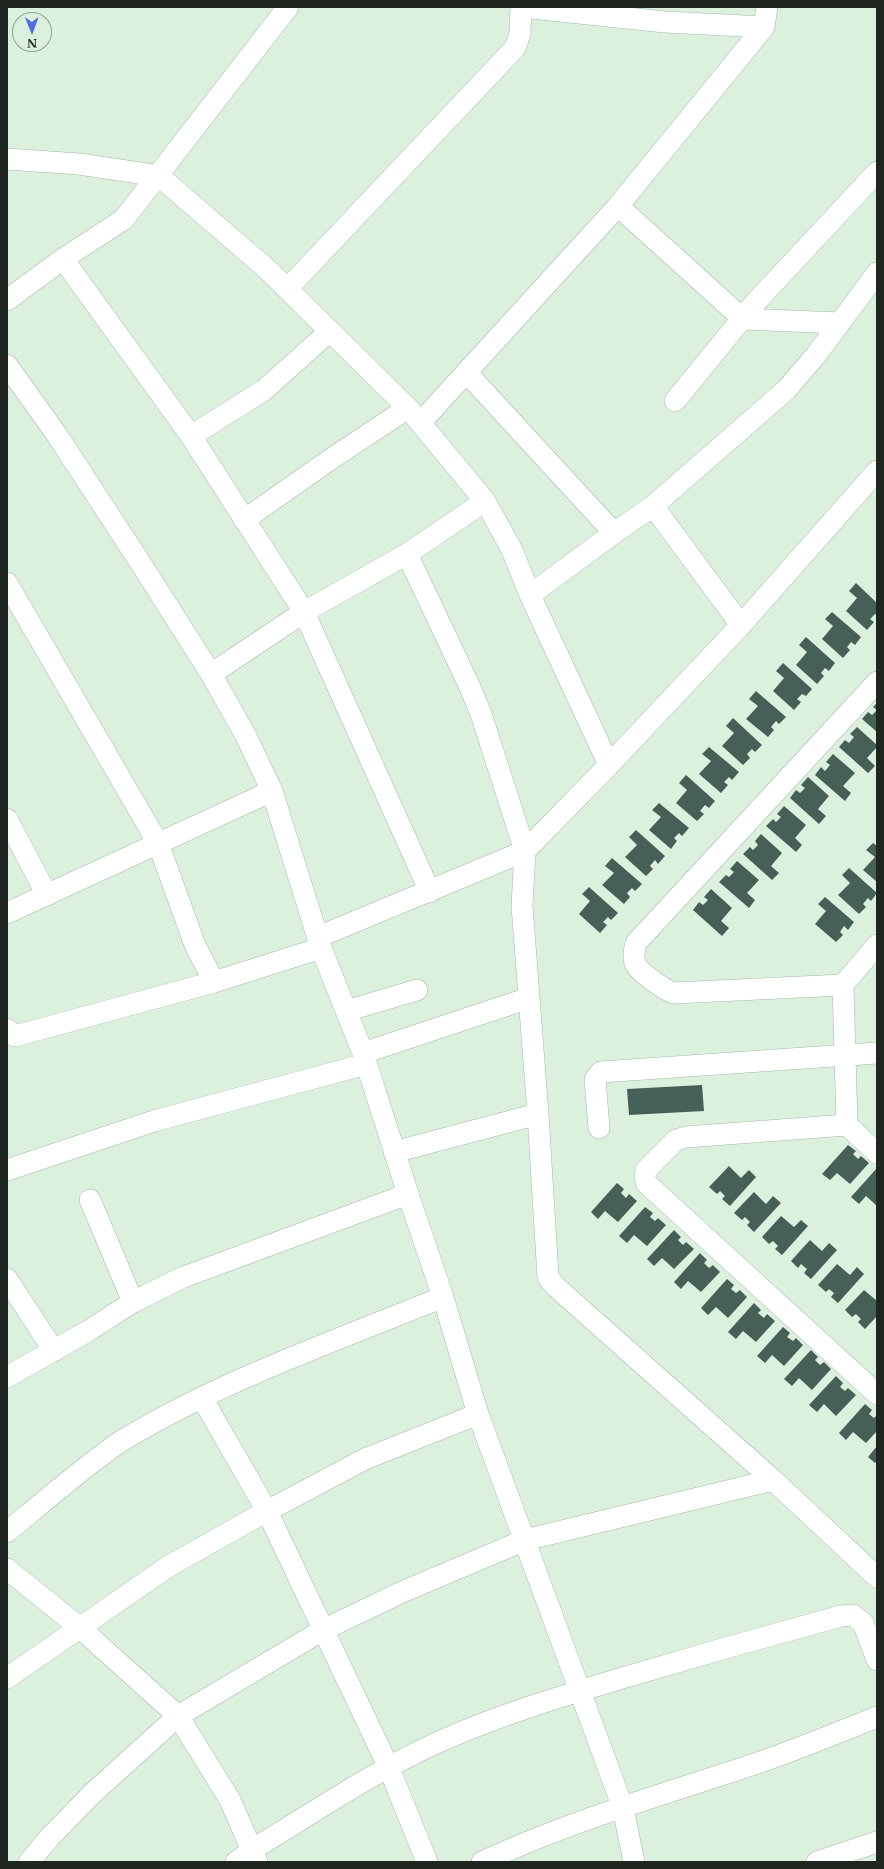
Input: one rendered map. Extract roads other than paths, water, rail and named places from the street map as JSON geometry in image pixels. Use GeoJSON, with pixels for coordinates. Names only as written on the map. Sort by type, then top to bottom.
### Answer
{"type":"FeatureCollection","features":[{"type":"Feature","properties":{"kind":"street"},"geometry":{"type":"LineString","coordinates":[[7,300],[124,219],[159,176],[288,7]]}},
{"type":"Feature","properties":{"kind":"street"},"geometry":{"type":"LineString","coordinates":[[286,289],[515,48],[520,34],[522,7],[665,22],[764,27]]}},
{"type":"Feature","properties":{"kind":"street"},"geometry":{"type":"LineString","coordinates":[[244,520],[328,461],[414,415],[467,373],[618,206],[764,27],[767,7]]}},
{"type":"Feature","properties":{"kind":"street"},"geometry":{"type":"LineString","coordinates":[[7,159],[79,164],[159,176],[267,269],[414,415],[485,500],[512,550],[530,595],[609,765]]}},
{"type":"Feature","properties":{"kind":"street"},"geometry":{"type":"LineString","coordinates":[[675,401],[754,304],[877,172]]}},
{"type":"Feature","properties":{"kind":"street"},"geometry":{"type":"LineString","coordinates":[[618,206],[743,319],[840,322]]}},
{"type":"Feature","properties":{"kind":"street"},"geometry":{"type":"LineString","coordinates":[[63,260],[191,436],[304,612],[430,892]]}},
{"type":"Feature","properties":{"kind":"street"},"geometry":{"type":"LineString","coordinates":[[530,595],[653,506],[786,390],[816,355],[877,273]]}},
{"type":"Feature","properties":{"kind":"street"},"geometry":{"type":"LineString","coordinates":[[191,436],[264,390],[329,332]]}},
{"type":"Feature","properties":{"kind":"street"},"geometry":{"type":"LineString","coordinates":[[7,365],[133,550],[211,674],[246,736],[272,791],[320,943],[365,1059],[394,1152],[443,1297],[478,1414],[623,1808],[634,1862]]}},
{"type":"Feature","properties":{"kind":"street"},"geometry":{"type":"LineString","coordinates":[[467,373],[614,533]]}},
{"type":"Feature","properties":{"kind":"street"},"geometry":{"type":"LineString","coordinates":[[7,1029],[15,1036],[214,982],[320,943],[430,892],[525,851],[609,765],[741,625],[877,471]]}},
{"type":"Feature","properties":{"kind":"street"},"geometry":{"type":"LineString","coordinates":[[211,674],[304,612],[407,554],[485,500]]}},
{"type":"Feature","properties":{"kind":"street"},"geometry":{"type":"LineString","coordinates":[[653,506],[741,625]]}},
{"type":"Feature","properties":{"kind":"street"},"geometry":{"type":"LineString","coordinates":[[407,554],[469,684],[481,714],[525,851],[522,906],[538,1114],[548,1277],[555,1286],[773,1480],[877,1577]]}},
{"type":"Feature","properties":{"kind":"street"},"geometry":{"type":"LineString","coordinates":[[7,583],[158,843],[195,945],[214,982]]}},
{"type":"Feature","properties":{"kind":"street"},"geometry":{"type":"LineString","coordinates":[[843,985],[673,992],[663,989],[635,965],[634,955],[636,943],[877,682]]}},
{"type":"Feature","properties":{"kind":"street"},"geometry":{"type":"LineString","coordinates":[[7,913],[272,791]]}},
{"type":"Feature","properties":{"kind":"street"},"geometry":{"type":"LineString","coordinates":[[7,819],[47,895]]}},
{"type":"Feature","properties":{"kind":"street"},"geometry":{"type":"LineString","coordinates":[[877,945],[843,985],[847,1125],[877,1153]]}},
{"type":"Feature","properties":{"kind":"street"},"geometry":{"type":"LineString","coordinates":[[346,1011],[417,990]]}},
{"type":"Feature","properties":{"kind":"street"},"geometry":{"type":"LineString","coordinates":[[7,1170],[154,1120],[365,1059],[529,998]]}},
{"type":"Feature","properties":{"kind":"street"},"geometry":{"type":"LineString","coordinates":[[599,1128],[595,1079],[601,1072],[877,1053]]}},
{"type":"Feature","properties":{"kind":"street"},"geometry":{"type":"LineString","coordinates":[[394,1152],[538,1114]]}},
{"type":"Feature","properties":{"kind":"street"},"geometry":{"type":"LineString","coordinates":[[847,1125],[686,1137],[676,1140],[646,1170],[645,1176],[646,1183],[877,1394]]}},
{"type":"Feature","properties":{"kind":"street"},"geometry":{"type":"LineString","coordinates":[[7,1377],[54,1351],[133,1302],[182,1278],[408,1194]]}},
{"type":"Feature","properties":{"kind":"street"},"geometry":{"type":"LineString","coordinates":[[90,1200],[133,1302]]}},
{"type":"Feature","properties":{"kind":"street"},"geometry":{"type":"LineString","coordinates":[[7,1279],[54,1351]]}},
{"type":"Feature","properties":{"kind":"street"},"geometry":{"type":"LineString","coordinates":[[7,1532],[69,1480],[122,1441],[202,1398],[289,1359],[443,1297]]}},
{"type":"Feature","properties":{"kind":"street"},"geometry":{"type":"LineString","coordinates":[[202,1398],[267,1511],[388,1768],[427,1862]]}},
{"type":"Feature","properties":{"kind":"street"},"geometry":{"type":"LineString","coordinates":[[7,1678],[169,1566],[267,1511],[365,1459],[478,1414]]}},
{"type":"Feature","properties":{"kind":"street"},"geometry":{"type":"LineString","coordinates":[[29,1862],[50,1837],[93,1793],[178,1716],[323,1630],[402,1592],[525,1540],[773,1480]]}},
{"type":"Feature","properties":{"kind":"street"},"geometry":{"type":"LineString","coordinates":[[7,1569],[79,1627],[178,1716],[230,1800],[255,1856]]}},
{"type":"Feature","properties":{"kind":"street"},"geometry":{"type":"LineString","coordinates":[[236,1862],[255,1856],[388,1768],[441,1741],[509,1714],[580,1690],[708,1652],[841,1616],[853,1615],[863,1622],[877,1660]]}},
{"type":"Feature","properties":{"kind":"street"},"geometry":{"type":"LineString","coordinates":[[482,1862],[517,1846],[623,1808],[758,1763],[877,1717]]}},
{"type":"Feature","properties":{"kind":"street"},"geometry":{"type":"LineString","coordinates":[[817,1862],[877,1842]]}}]}
